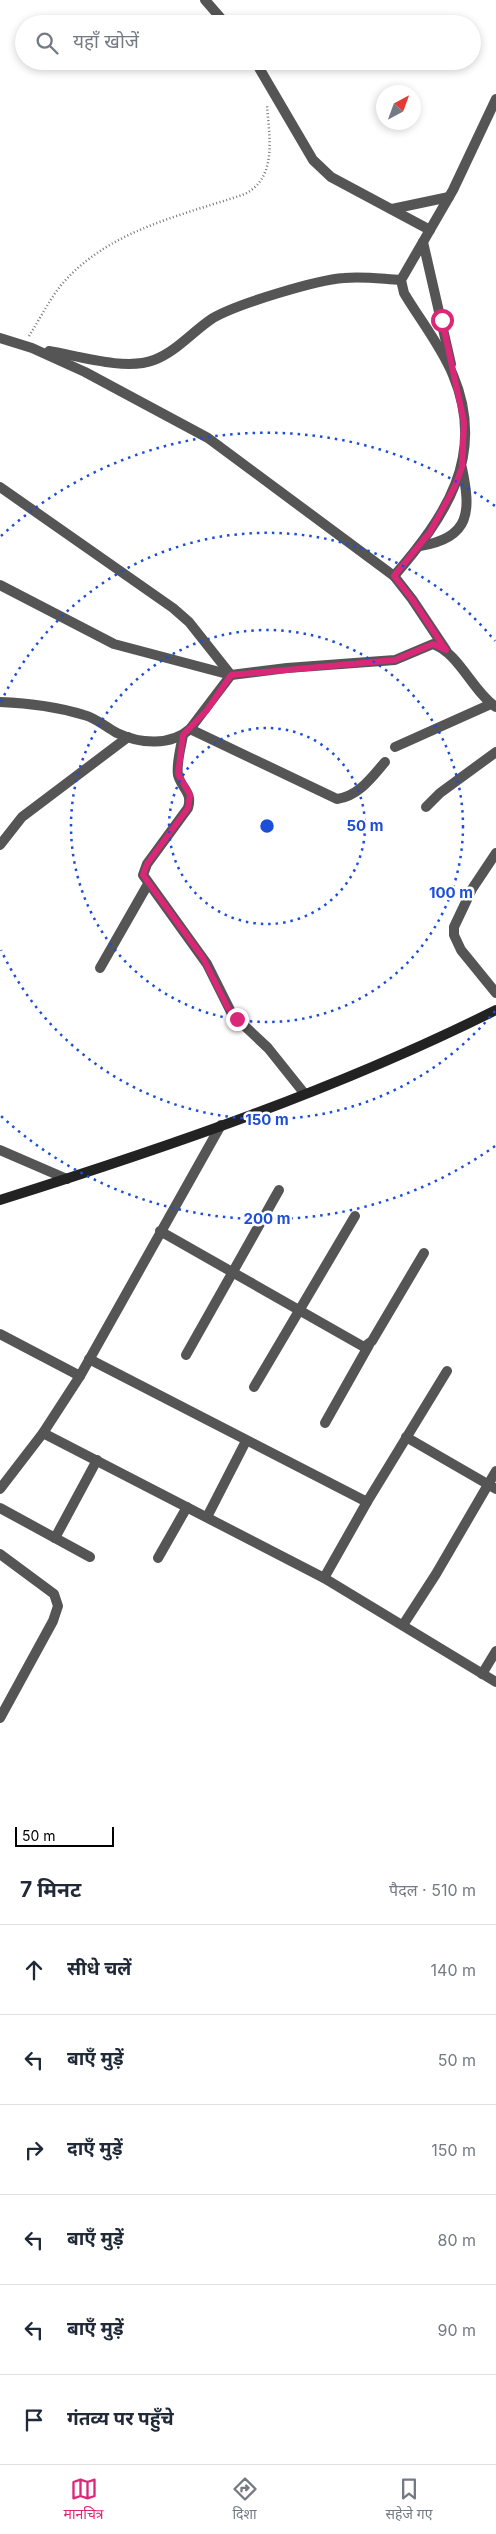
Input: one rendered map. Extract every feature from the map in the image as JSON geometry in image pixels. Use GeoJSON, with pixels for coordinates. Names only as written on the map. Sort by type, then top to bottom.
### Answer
{"type":"FeatureCollection","features":[{"type":"Feature","properties":{"kind":"street"},"geometry":{"type":"LineString","coordinates":[[205,0],[218,15]]}},
{"type":"Feature","properties":{"kind":"street"},"geometry":{"type":"LineString","coordinates":[[260,70],[312,160],[331,176],[430,230]]}},
{"type":"Feature","properties":{"kind":"street"},"geometry":{"type":"LineString","coordinates":[[453,375],[404,293],[401,280],[449,197],[496,99]]}},
{"type":"Feature","properties":{"kind":"street"},"geometry":{"type":"LineString","coordinates":[[392,209],[449,197]]}},
{"type":"Feature","properties":{"kind":"street"},"geometry":{"type":"LineString","coordinates":[[420,546],[445,540],[454,534],[464,522],[468,500],[462,467],[464,422],[423,242]]}},
{"type":"Feature","properties":{"kind":"street"},"geometry":{"type":"LineString","coordinates":[[28,347],[103,361],[140,363],[154,360],[166,354],[213,318],[238,307],[342,278],[401,280]]}},
{"type":"Feature","properties":{"kind":"street"},"geometry":{"type":"LineString","coordinates":[[0,338],[28,347],[85,372],[208,438],[394,576],[412,599],[446,650],[493,705],[395,747]]}},
{"type":"Feature","properties":{"kind":"street"},"geometry":{"type":"LineString","coordinates":[[394,576],[430,532],[455,486],[462,467]]}},
{"type":"Feature","properties":{"kind":"street"},"geometry":{"type":"LineString","coordinates":[[0,486],[173,608],[189,622],[231,675]]}},
{"type":"Feature","properties":{"kind":"street"},"geometry":{"type":"LineString","coordinates":[[0,585],[114,644],[231,675],[395,660],[433,644],[446,650]]}},
{"type":"Feature","properties":{"kind":"street"},"geometry":{"type":"LineString","coordinates":[[231,675],[186,732],[178,774],[187,789],[190,801],[188,808],[144,868],[143,875],[203,958],[232,1014],[268,1048],[304,1093]]}},
{"type":"Feature","properties":{"kind":"street"},"geometry":{"type":"LineString","coordinates":[[0,702],[87,715],[128,737],[158,742],[186,732],[337,799],[347,798],[358,790],[385,762]]}},
{"type":"Feature","properties":{"kind":"street"},"geometry":{"type":"LineString","coordinates":[[0,845],[22,817],[128,737]]}},
{"type":"Feature","properties":{"kind":"street"},"geometry":{"type":"LineString","coordinates":[[426,807],[440,793],[496,752]]}},
{"type":"Feature","properties":{"kind":"street"},"geometry":{"type":"LineString","coordinates":[[496,853],[472,889],[454,927],[454,935],[461,950],[496,993]]}},
{"type":"Feature","properties":{"kind":"street"},"geometry":{"type":"LineString","coordinates":[[100,968],[148,884]]}},
{"type":"Feature","properties":{"kind":"street"},"geometry":{"type":"LineString","coordinates":[[0,1200],[67,1179],[221,1125],[428,1044],[496,1010]]}},
{"type":"Feature","properties":{"kind":"street"},"geometry":{"type":"LineString","coordinates":[[0,1489],[44,1433],[80,1376],[221,1125]]}},
{"type":"Feature","properties":{"kind":"street"},"geometry":{"type":"LineString","coordinates":[[0,1150],[67,1179]]}},
{"type":"Feature","properties":{"kind":"street"},"geometry":{"type":"LineString","coordinates":[[186,1355],[279,1190]]}},
{"type":"Feature","properties":{"kind":"street"},"geometry":{"type":"LineString","coordinates":[[254,1387],[355,1216]]}},
{"type":"Feature","properties":{"kind":"street"},"geometry":{"type":"LineString","coordinates":[[160,1232],[359,1346],[369,1345]]}},
{"type":"Feature","properties":{"kind":"street"},"geometry":{"type":"LineString","coordinates":[[325,1423],[424,1253]]}},
{"type":"Feature","properties":{"kind":"street"},"geometry":{"type":"LineString","coordinates":[[0,1334],[80,1376]]}},
{"type":"Feature","properties":{"kind":"street"},"geometry":{"type":"LineString","coordinates":[[89,1359],[367,1502]]}},
{"type":"Feature","properties":{"kind":"street"},"geometry":{"type":"LineString","coordinates":[[324,1578],[367,1502],[447,1371]]}},
{"type":"Feature","properties":{"kind":"street"},"geometry":{"type":"LineString","coordinates":[[44,1433],[324,1578],[496,1682]]}},
{"type":"Feature","properties":{"kind":"street"},"geometry":{"type":"LineString","coordinates":[[406,1437],[492,1487]]}},
{"type":"Feature","properties":{"kind":"street"},"geometry":{"type":"LineString","coordinates":[[207,1518],[246,1441]]}},
{"type":"Feature","properties":{"kind":"street"},"geometry":{"type":"LineString","coordinates":[[55,1538],[97,1460]]}},
{"type":"Feature","properties":{"kind":"street"},"geometry":{"type":"LineString","coordinates":[[403,1625],[492,1487],[496,1471]]}},
{"type":"Feature","properties":{"kind":"street"},"geometry":{"type":"LineString","coordinates":[[158,1558],[186,1507]]}},
{"type":"Feature","properties":{"kind":"street"},"geometry":{"type":"LineString","coordinates":[[0,1508],[90,1557]]}},
{"type":"Feature","properties":{"kind":"street"},"geometry":{"type":"LineString","coordinates":[[0,1554],[54,1594],[58,1606],[53,1621],[0,1718]]}},
{"type":"Feature","properties":{"kind":"street"},"geometry":{"type":"LineString","coordinates":[[482,1674],[496,1651]]}},
{"type":"Feature","properties":{"kind":"path"},"geometry":{"type":"LineString","coordinates":[[28,347],[61,285],[98,252],[147,226],[244,194],[258,185],[270,160],[266,79]]}},
{"type":"Feature","properties":{"kind":"route"},"geometry":{"type":"LineString","coordinates":[[237,1019],[228,1008],[203,958],[143,875],[144,868],[188,808],[190,801],[190,795],[178,774],[183,735],[207,710],[231,675],[253,674],[287,668],[395,660],[433,644],[446,650],[412,599],[394,576],[426,539],[455,486],[462,467],[465,439],[462,407],[453,375],[442,320]]}}]}
